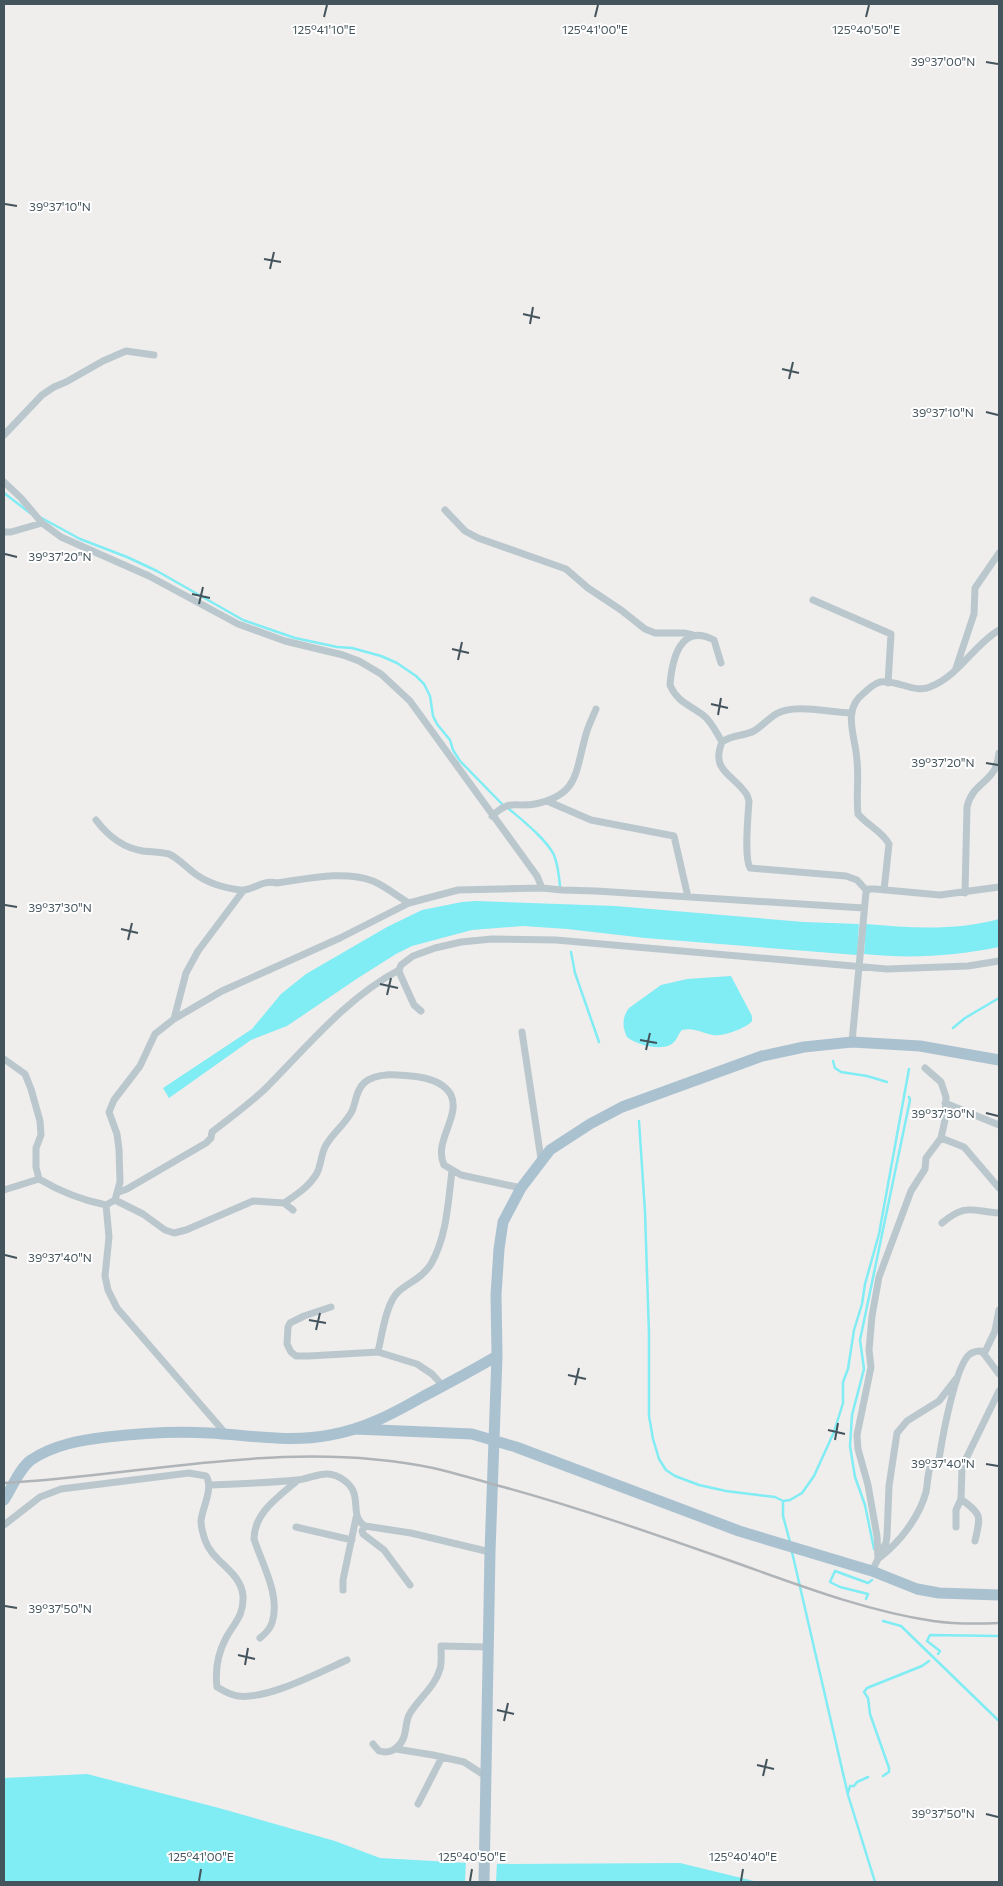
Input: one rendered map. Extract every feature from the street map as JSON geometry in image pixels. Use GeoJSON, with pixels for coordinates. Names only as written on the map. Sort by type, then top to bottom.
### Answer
{"type":"FeatureCollection","features":[{"type":"Feature","properties":{"kind":"main road"},"geometry":{"type":"LineString","coordinates":[[484,1882],[490,1552],[496,1414],[496,1295],[501,1235],[504,1222],[521,1188],[541,1159],[564,1140],[590,1124],[622,1107],[762,1056],[804,1047],[852,1042],[920,1046],[999,1060]]}},
{"type":"Feature","properties":{"kind":"main road"},"geometry":{"type":"LineString","coordinates":[[7,1496],[22,1470],[30,1461],[47,1451],[76,1442],[124,1435],[191,1432],[260,1437],[308,1438],[328,1436],[355,1429],[392,1414],[497,1356]]}},
{"type":"Feature","properties":{"kind":"main road"},"geometry":{"type":"LineString","coordinates":[[355,1429],[472,1434],[516,1447],[618,1484],[668,1506],[739,1531],[872,1571],[903,1584],[924,1590],[958,1594],[999,1595]]}},
{"type":"Feature","properties":{"kind":"street"},"geometry":{"type":"LineString","coordinates":[[4,435],[42,396],[54,387],[126,350],[154,355]]}},
{"type":"Feature","properties":{"kind":"street"},"geometry":{"type":"LineString","coordinates":[[4,482],[34,511],[40,521],[61,537],[149,576],[238,624],[285,641],[343,655],[359,661],[381,674],[410,701],[537,876],[542,888]]}},
{"type":"Feature","properties":{"kind":"street"},"geometry":{"type":"LineString","coordinates":[[445,510],[465,531],[478,538],[566,569],[588,588],[655,633],[693,635],[708,637],[714,640],[721,663]]}},
{"type":"Feature","properties":{"kind":"street"},"geometry":{"type":"LineString","coordinates":[[4,532],[11,532],[40,521]]}},
{"type":"Feature","properties":{"kind":"street"},"geometry":{"type":"LineString","coordinates":[[955,671],[974,614],[975,588],[999,553]]}},
{"type":"Feature","properties":{"kind":"street"},"geometry":{"type":"LineString","coordinates":[[813,600],[891,634],[888,683]]}},
{"type":"Feature","properties":{"kind":"street"},"geometry":{"type":"LineString","coordinates":[[884,890],[889,844],[886,839],[858,814],[857,759],[851,730],[853,705],[859,696],[880,682],[921,690],[938,684],[955,671],[990,635],[999,630]]}},
{"type":"Feature","properties":{"kind":"street"},"geometry":{"type":"LineString","coordinates":[[693,635],[684,640],[679,647],[672,667],[670,686],[681,702],[703,715],[710,722],[722,742]]}},
{"type":"Feature","properties":{"kind":"street"},"geometry":{"type":"LineString","coordinates":[[492,816],[513,803],[530,805],[548,801],[566,791],[576,775],[587,732],[596,709]]}},
{"type":"Feature","properties":{"kind":"street"},"geometry":{"type":"LineString","coordinates":[[852,713],[790,710],[775,715],[756,730],[726,739],[722,742],[718,756],[720,767],[746,792],[749,801],[747,853],[748,866],[750,868],[846,876],[857,880],[867,891]]}},
{"type":"Feature","properties":{"kind":"street"},"geometry":{"type":"LineString","coordinates":[[965,893],[967,807],[970,796],[996,768],[999,753]]}},
{"type":"Feature","properties":{"kind":"street"},"geometry":{"type":"LineString","coordinates":[[548,801],[591,820],[674,836],[688,896]]}},
{"type":"Feature","properties":{"kind":"street"},"geometry":{"type":"LineString","coordinates":[[96,820],[104,832],[121,844],[140,851],[170,855],[208,882],[243,891]]}},
{"type":"Feature","properties":{"kind":"street"},"geometry":{"type":"LineString","coordinates":[[174,1019],[186,973],[198,951],[243,891],[270,881],[277,883],[343,876],[360,877],[375,881],[409,903]]}},
{"type":"Feature","properties":{"kind":"street"},"geometry":{"type":"LineString","coordinates":[[867,891],[869,889],[940,895],[999,887]]}},
{"type":"Feature","properties":{"kind":"street"},"geometry":{"type":"LineString","coordinates":[[4,1059],[25,1074],[31,1089],[41,1135],[36,1148],[36,1167],[39,1179],[63,1193],[82,1200],[106,1205],[115,1200],[119,1192],[120,1182],[117,1134],[109,1112],[114,1100],[140,1066],[155,1034],[174,1019],[222,991],[340,938],[409,903],[458,890],[542,888],[864,908]]}},
{"type":"Feature","properties":{"kind":"street"},"geometry":{"type":"LineString","coordinates":[[852,1042],[867,891]]}},
{"type":"Feature","properties":{"kind":"street"},"geometry":{"type":"LineString","coordinates":[[119,1192],[206,1143],[211,1138],[212,1132],[265,1089],[304,1048],[361,995],[399,970],[401,965],[413,956],[434,948],[461,942],[492,939],[564,940],[859,964],[887,969],[968,966],[999,961]]}},
{"type":"Feature","properties":{"kind":"street"},"geometry":{"type":"LineString","coordinates":[[399,970],[414,1005],[421,1011]]}},
{"type":"Feature","properties":{"kind":"street"},"geometry":{"type":"LineString","coordinates":[[522,1032],[541,1159]]}},
{"type":"Feature","properties":{"kind":"street"},"geometry":{"type":"LineString","coordinates":[[878,1558],[878,1536],[874,1511],[858,1449],[858,1435],[871,1367],[869,1350],[872,1316],[879,1277],[911,1191],[925,1169],[926,1158],[941,1138],[945,1120],[945,1103],[941,1082],[926,1068]]}},
{"type":"Feature","properties":{"kind":"street"},"geometry":{"type":"LineString","coordinates":[[284,1203],[312,1181],[317,1173],[325,1148],[352,1110],[359,1090],[364,1083],[374,1077],[394,1074],[432,1080],[444,1087],[451,1095],[452,1113],[440,1152],[444,1165],[452,1171],[521,1188]]}},
{"type":"Feature","properties":{"kind":"street"},"geometry":{"type":"LineString","coordinates":[[945,1103],[999,1125]]}},
{"type":"Feature","properties":{"kind":"street"},"geometry":{"type":"LineString","coordinates":[[941,1138],[964,1147],[999,1188]]}},
{"type":"Feature","properties":{"kind":"street"},"geometry":{"type":"LineString","coordinates":[[378,1352],[391,1302],[398,1292],[424,1274],[435,1255],[446,1218],[452,1171]]}},
{"type":"Feature","properties":{"kind":"street"},"geometry":{"type":"LineString","coordinates":[[4,1190],[39,1179]]}},
{"type":"Feature","properties":{"kind":"street"},"geometry":{"type":"LineString","coordinates":[[115,1200],[143,1214],[165,1230],[174,1233],[186,1230],[253,1201],[284,1203],[293,1210]]}},
{"type":"Feature","properties":{"kind":"street"},"geometry":{"type":"LineString","coordinates":[[106,1205],[109,1237],[105,1276],[108,1290],[117,1308],[226,1434]]}},
{"type":"Feature","properties":{"kind":"street"},"geometry":{"type":"LineString","coordinates":[[942,1223],[963,1209],[999,1213]]}},
{"type":"Feature","properties":{"kind":"street"},"geometry":{"type":"LineString","coordinates":[[331,1307],[290,1323],[287,1344],[291,1352],[296,1356],[378,1352],[417,1364],[432,1374],[443,1386]]}},
{"type":"Feature","properties":{"kind":"street"},"geometry":{"type":"LineString","coordinates":[[984,1354],[995,1331],[999,1310]]}},
{"type":"Feature","properties":{"kind":"street"},"geometry":{"type":"LineString","coordinates":[[878,1558],[890,1550],[908,1528],[923,1500],[930,1465],[939,1459],[946,1417],[962,1365],[968,1355],[981,1351],[999,1374]]}},
{"type":"Feature","properties":{"kind":"street"},"geometry":{"type":"LineString","coordinates":[[872,1571],[886,1543],[888,1486],[897,1433],[907,1421],[939,1401],[959,1376]]}},
{"type":"Feature","properties":{"kind":"street"},"geometry":{"type":"LineString","coordinates":[[956,1527],[956,1510],[961,1499],[962,1468],[999,1391]]}},
{"type":"Feature","properties":{"kind":"street"},"geometry":{"type":"LineString","coordinates":[[4,1525],[40,1497],[61,1489],[189,1473],[206,1476],[208,1485],[202,1519],[205,1540],[212,1553],[237,1579],[243,1596],[238,1620],[226,1637],[218,1658],[217,1687],[240,1696],[264,1694],[347,1660]]}},
{"type":"Feature","properties":{"kind":"street"},"geometry":{"type":"LineString","coordinates":[[208,1485],[299,1479],[328,1474],[345,1481],[352,1488],[356,1496],[356,1518],[343,1580],[343,1590]]}},
{"type":"Feature","properties":{"kind":"street"},"geometry":{"type":"LineString","coordinates":[[260,1638],[268,1631],[272,1622],[273,1602],[254,1539],[254,1532],[256,1524],[266,1510],[299,1479]]}},
{"type":"Feature","properties":{"kind":"street"},"geometry":{"type":"LineString","coordinates":[[961,1499],[975,1509],[978,1514],[980,1522],[975,1541]]}},
{"type":"Feature","properties":{"kind":"street"},"geometry":{"type":"LineString","coordinates":[[356,1518],[366,1526],[411,1533],[490,1552]]}},
{"type":"Feature","properties":{"kind":"street"},"geometry":{"type":"LineString","coordinates":[[366,1526],[362,1531],[363,1534],[384,1550],[410,1584]]}},
{"type":"Feature","properties":{"kind":"street"},"geometry":{"type":"LineString","coordinates":[[296,1527],[352,1540]]}},
{"type":"Feature","properties":{"kind":"street"},"geometry":{"type":"LineString","coordinates":[[396,1749],[406,1735],[408,1718],[413,1708],[436,1679],[441,1668],[441,1646],[488,1646]]}},
{"type":"Feature","properties":{"kind":"street"},"geometry":{"type":"LineString","coordinates":[[373,1744],[379,1751],[388,1752],[396,1749],[464,1762],[487,1783]]}},
{"type":"Feature","properties":{"kind":"street"},"geometry":{"type":"LineString","coordinates":[[418,1804],[442,1757]]}},
{"type":"Feature","properties":{"kind":"water"},"geometry":{"type":"Polygon","coordinates":[[[476,901],[615,906],[804,922],[859,924],[857,955],[523,926],[472,930],[412,946],[396,954],[287,1026],[251,1040],[169,1098],[163,1088],[252,1029],[281,994],[306,974],[387,927],[422,910],[476,901]]]}},
{"type":"Feature","properties":{"kind":"water"},"geometry":{"type":"Polygon","coordinates":[[[999,919],[999,947],[932,956],[864,954],[866,924],[949,927],[999,919]]]}},
{"type":"Feature","properties":{"kind":"water"},"geometry":{"type":"Polygon","coordinates":[[[731,976],[752,1016],[752,1021],[749,1024],[740,1029],[717,1035],[694,1030],[682,1030],[673,1043],[663,1047],[643,1045],[627,1037],[624,1030],[624,1022],[627,1011],[661,985],[687,979],[731,976]]]}},
{"type":"Feature","properties":{"kind":"water"},"geometry":{"type":"Polygon","coordinates":[[[87,1774],[219,1808],[335,1841],[380,1858],[485,1864],[680,1863],[758,1882],[4,1882],[4,1778],[87,1774]]]}},
{"type":"Feature","properties":{"kind":"pier"},"geometry":{"type":"Polygon","coordinates":[[[466,1861],[497,1862],[496,1882],[465,1882],[466,1861]]]}},
{"type":"Feature","properties":{"kind":"waterway"},"geometry":{"type":"LineString","coordinates":[[4,493],[30,513]]}},
{"type":"Feature","properties":{"kind":"waterway"},"geometry":{"type":"LineString","coordinates":[[38,516],[80,539],[157,571],[243,620],[295,638],[337,647],[352,648],[381,656],[397,663],[424,684],[430,696],[433,716],[450,740],[453,750],[460,761],[503,805]]}},
{"type":"Feature","properties":{"kind":"waterway"},"geometry":{"type":"LineString","coordinates":[[508,808],[533,830],[550,849],[554,855],[560,886]]}},
{"type":"Feature","properties":{"kind":"waterway"},"geometry":{"type":"LineString","coordinates":[[571,952],[575,973],[599,1042]]}},
{"type":"Feature","properties":{"kind":"waterway"},"geometry":{"type":"LineString","coordinates":[[953,1028],[965,1018],[999,998]]}},
{"type":"Feature","properties":{"kind":"waterway"},"geometry":{"type":"LineString","coordinates":[[833,1061],[835,1068],[841,1072],[867,1076],[887,1082]]}},
{"type":"Feature","properties":{"kind":"waterway"},"geometry":{"type":"LineString","coordinates":[[790,1542],[783,1516],[783,1501],[790,1500],[802,1493],[814,1476],[834,1432],[843,1403],[843,1382],[848,1369],[854,1330],[879,1234],[909,1069]]}},
{"type":"Feature","properties":{"kind":"waterway"},"geometry":{"type":"LineString","coordinates":[[874,1549],[865,1505],[855,1477],[850,1446],[852,1415],[864,1369],[860,1340],[910,1100],[909,1097]]}},
{"type":"Feature","properties":{"kind":"waterway"},"geometry":{"type":"LineString","coordinates":[[639,1121],[645,1212],[649,1334],[649,1416],[659,1459],[666,1470],[675,1476],[699,1485],[726,1491],[775,1497],[783,1501]]}},
{"type":"Feature","properties":{"kind":"waterway"},"geometry":{"type":"LineString","coordinates":[[792,1552],[848,1795],[875,1882]]}},
{"type":"Feature","properties":{"kind":"waterway"},"geometry":{"type":"LineString","coordinates":[[866,1599],[868,1594],[840,1587],[830,1582],[835,1571],[868,1583],[872,1580]]}},
{"type":"Feature","properties":{"kind":"waterway"},"geometry":{"type":"LineString","coordinates":[[883,1621],[901,1626],[999,1721]]}},
{"type":"Feature","properties":{"kind":"waterway"},"geometry":{"type":"LineString","coordinates":[[938,1654],[940,1651],[927,1641],[930,1635],[999,1636]]}},
{"type":"Feature","properties":{"kind":"waterway"},"geometry":{"type":"LineString","coordinates":[[883,1776],[889,1772],[889,1768],[870,1714],[868,1698],[864,1692],[867,1688],[922,1666],[929,1661]]}},
{"type":"Feature","properties":{"kind":"waterway"},"geometry":{"type":"LineString","coordinates":[[848,1793],[850,1786],[854,1786],[857,1782],[868,1777]]}},
{"type":"Feature","properties":{"kind":"railway"},"geometry":{"type":"LineString","coordinates":[[4,1483],[272,1457],[326,1457],[379,1460],[433,1468],[592,1513],[831,1596],[882,1611],[941,1622],[966,1624],[999,1623]]}}]}
